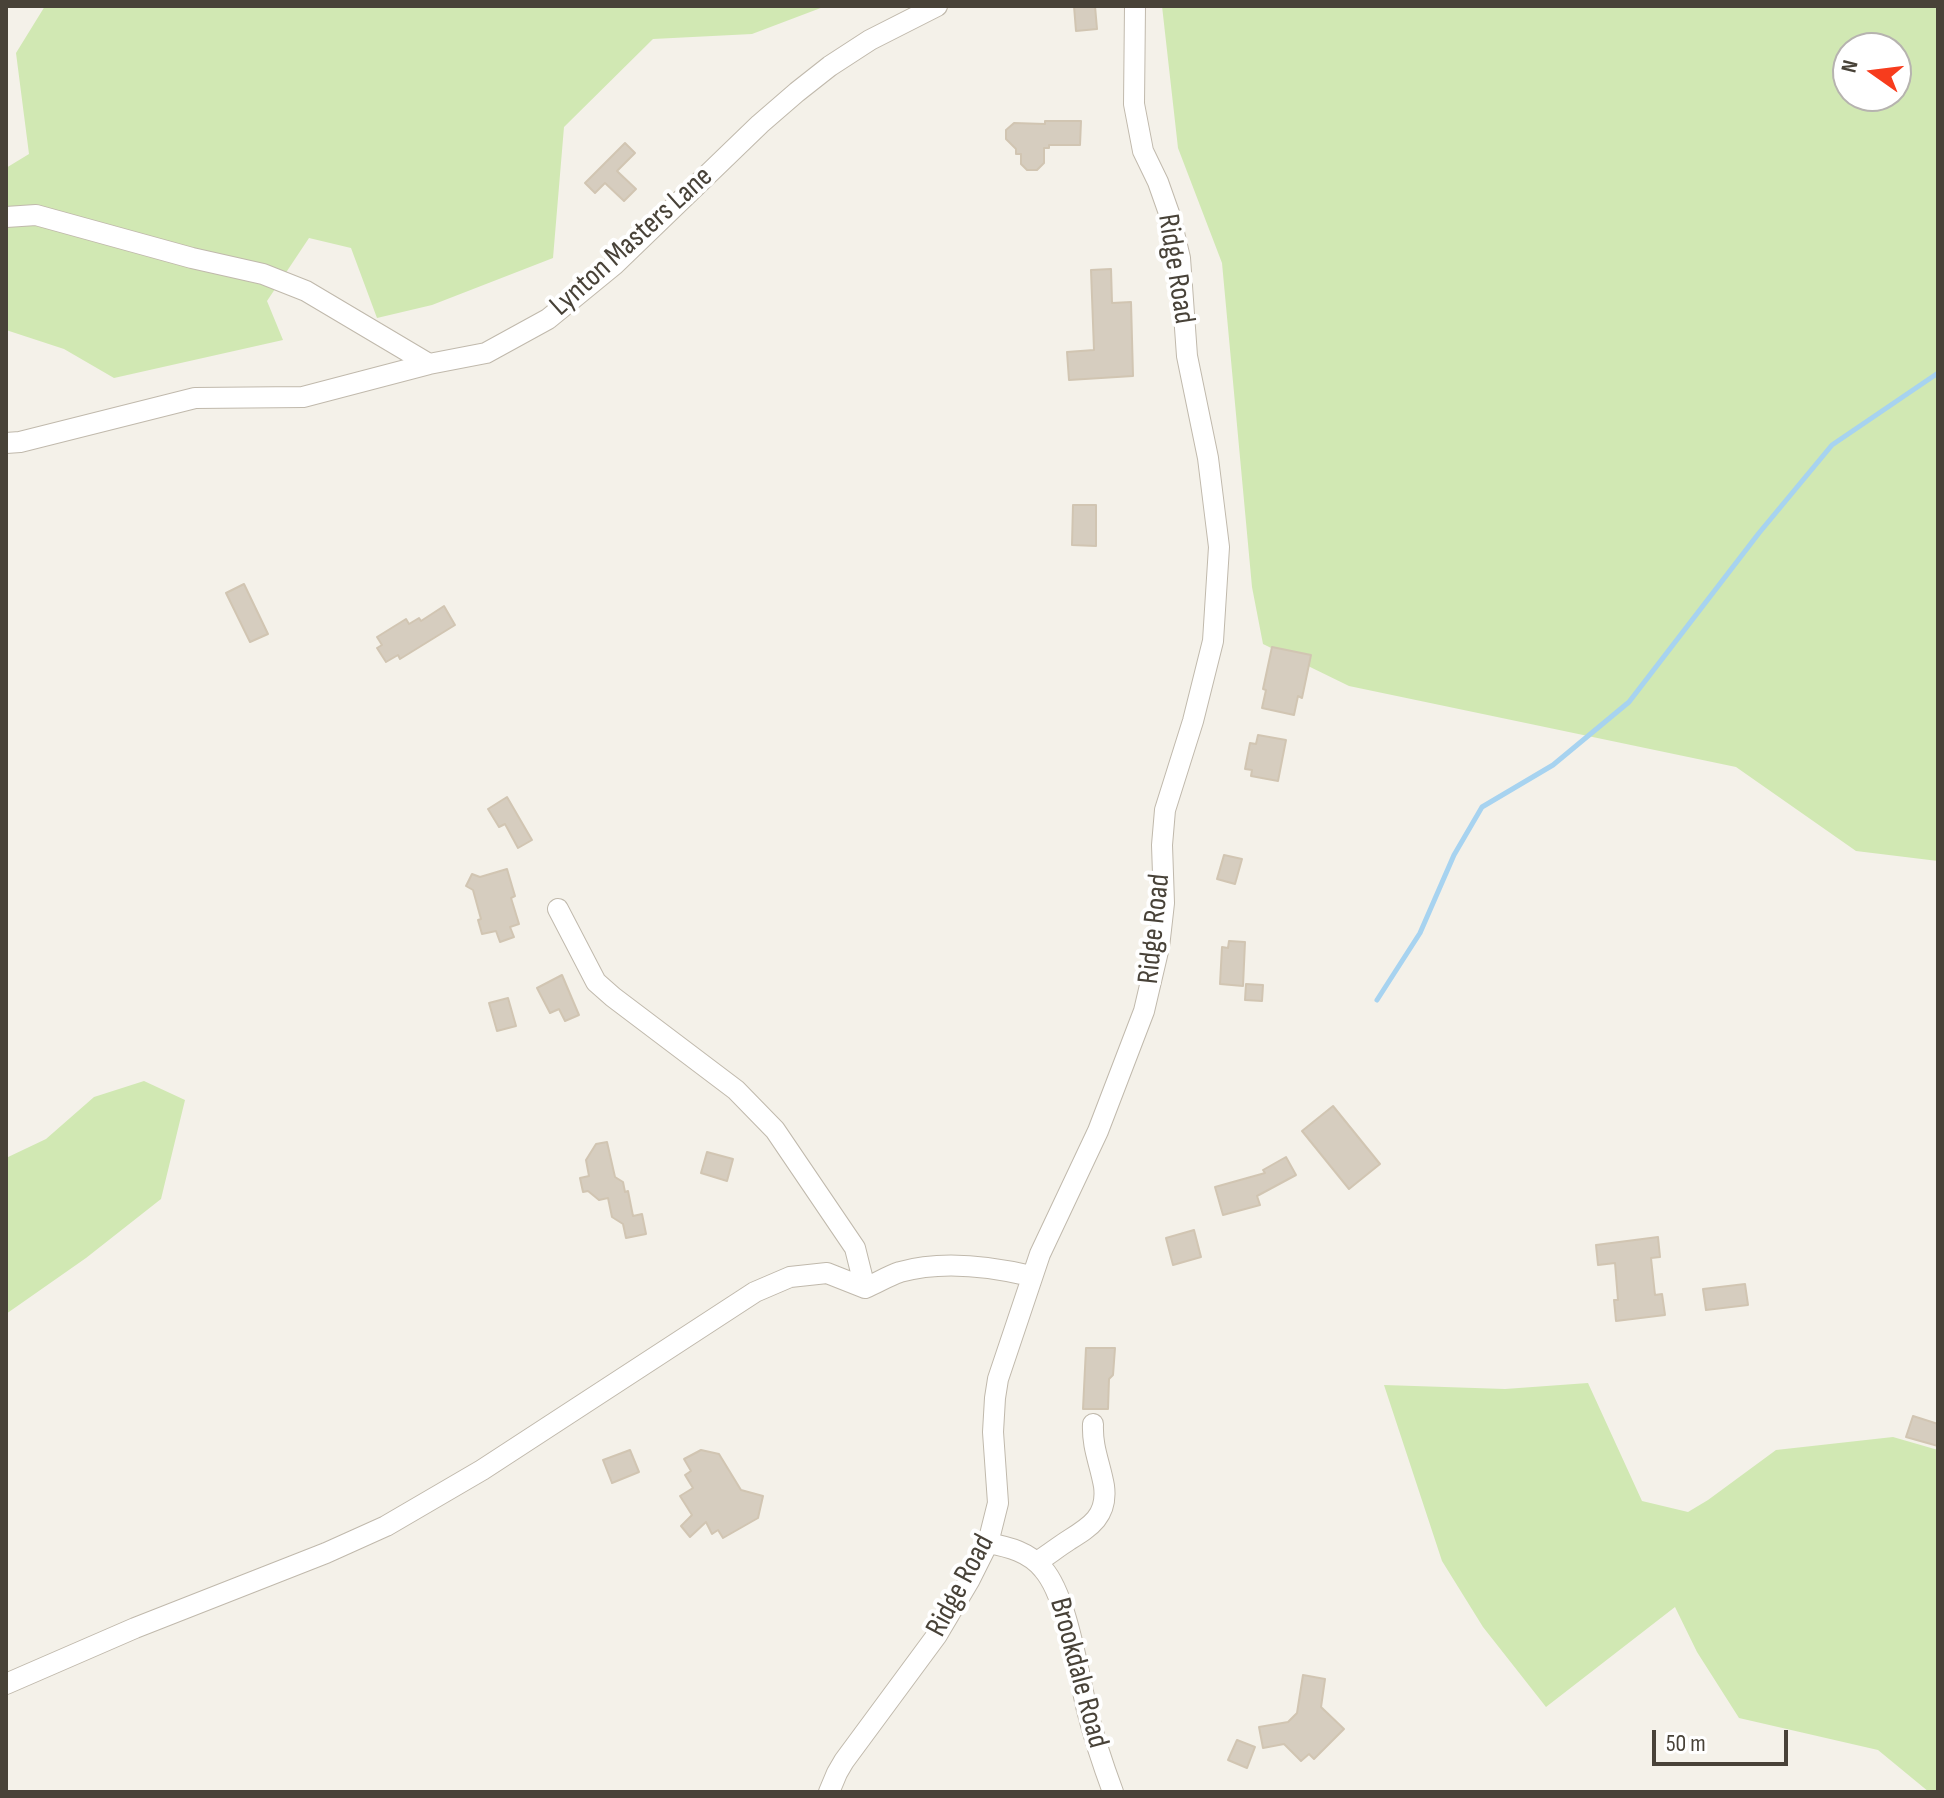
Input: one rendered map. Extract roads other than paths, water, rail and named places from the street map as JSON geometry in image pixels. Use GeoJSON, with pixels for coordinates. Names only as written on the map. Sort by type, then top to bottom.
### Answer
{"type":"FeatureCollection","features":[{"type":"Feature","properties":{"kind":"street","name":"Lynton Masters Lane"},"geometry":{"type":"LineString","coordinates":[[6,443],[195,398],[303,397],[429,364],[486,353],[548,319],[614,265],[760,124],[830,66],[870,40],[937,6]]}},
{"type":"Feature","properties":{"kind":"street","name":"Ridge Road"},"geometry":{"type":"LineString","coordinates":[[829,1792],[844,1761],[944,1624],[988,1543],[998,1503],[993,1432],[995,1398],[1004,1359],[1031,1276],[1059,1209],[1098,1131],[1144,1011],[1159,947],[1164,903],[1162,845],[1165,810],[1193,721],[1213,641],[1219,547],[1208,458],[1187,356],[1180,258],[1170,216],[1143,151],[1134,104],[1135,6]]}},
{"type":"Feature","properties":{"kind":"street"},"geometry":{"type":"LineString","coordinates":[[6,217],[36,215],[263,274],[306,291],[429,364]]}},
{"type":"Feature","properties":{"kind":"street"},"geometry":{"type":"LineString","coordinates":[[558,909],[596,982],[736,1090],[775,1130],[855,1248],[865,1288]]}},
{"type":"Feature","properties":{"kind":"street"},"geometry":{"type":"LineString","coordinates":[[6,1684],[386,1526],[482,1470],[755,1292],[790,1277],[827,1273],[865,1288],[899,1272],[948,1265],[1004,1269],[1031,1276]]}},
{"type":"Feature","properties":{"kind":"street"},"geometry":{"type":"LineString","coordinates":[[1037,1562],[1084,1532],[1096,1520],[1103,1505],[1104,1489],[1092,1440],[1093,1424]]}},
{"type":"Feature","properties":{"kind":"street","name":"Brookdale Road"},"geometry":{"type":"LineString","coordinates":[[988,1543],[1015,1550],[1037,1562],[1050,1577],[1059,1599],[1096,1743],[1113,1792]]}},
{"type":"Feature","properties":{"kind":"waterway"},"geometry":{"type":"LineString","coordinates":[[1377,1000],[1420,933],[1454,855],[1482,807],[1553,765],[1629,702],[1759,533],[1832,445],[1938,373]]}}]}
